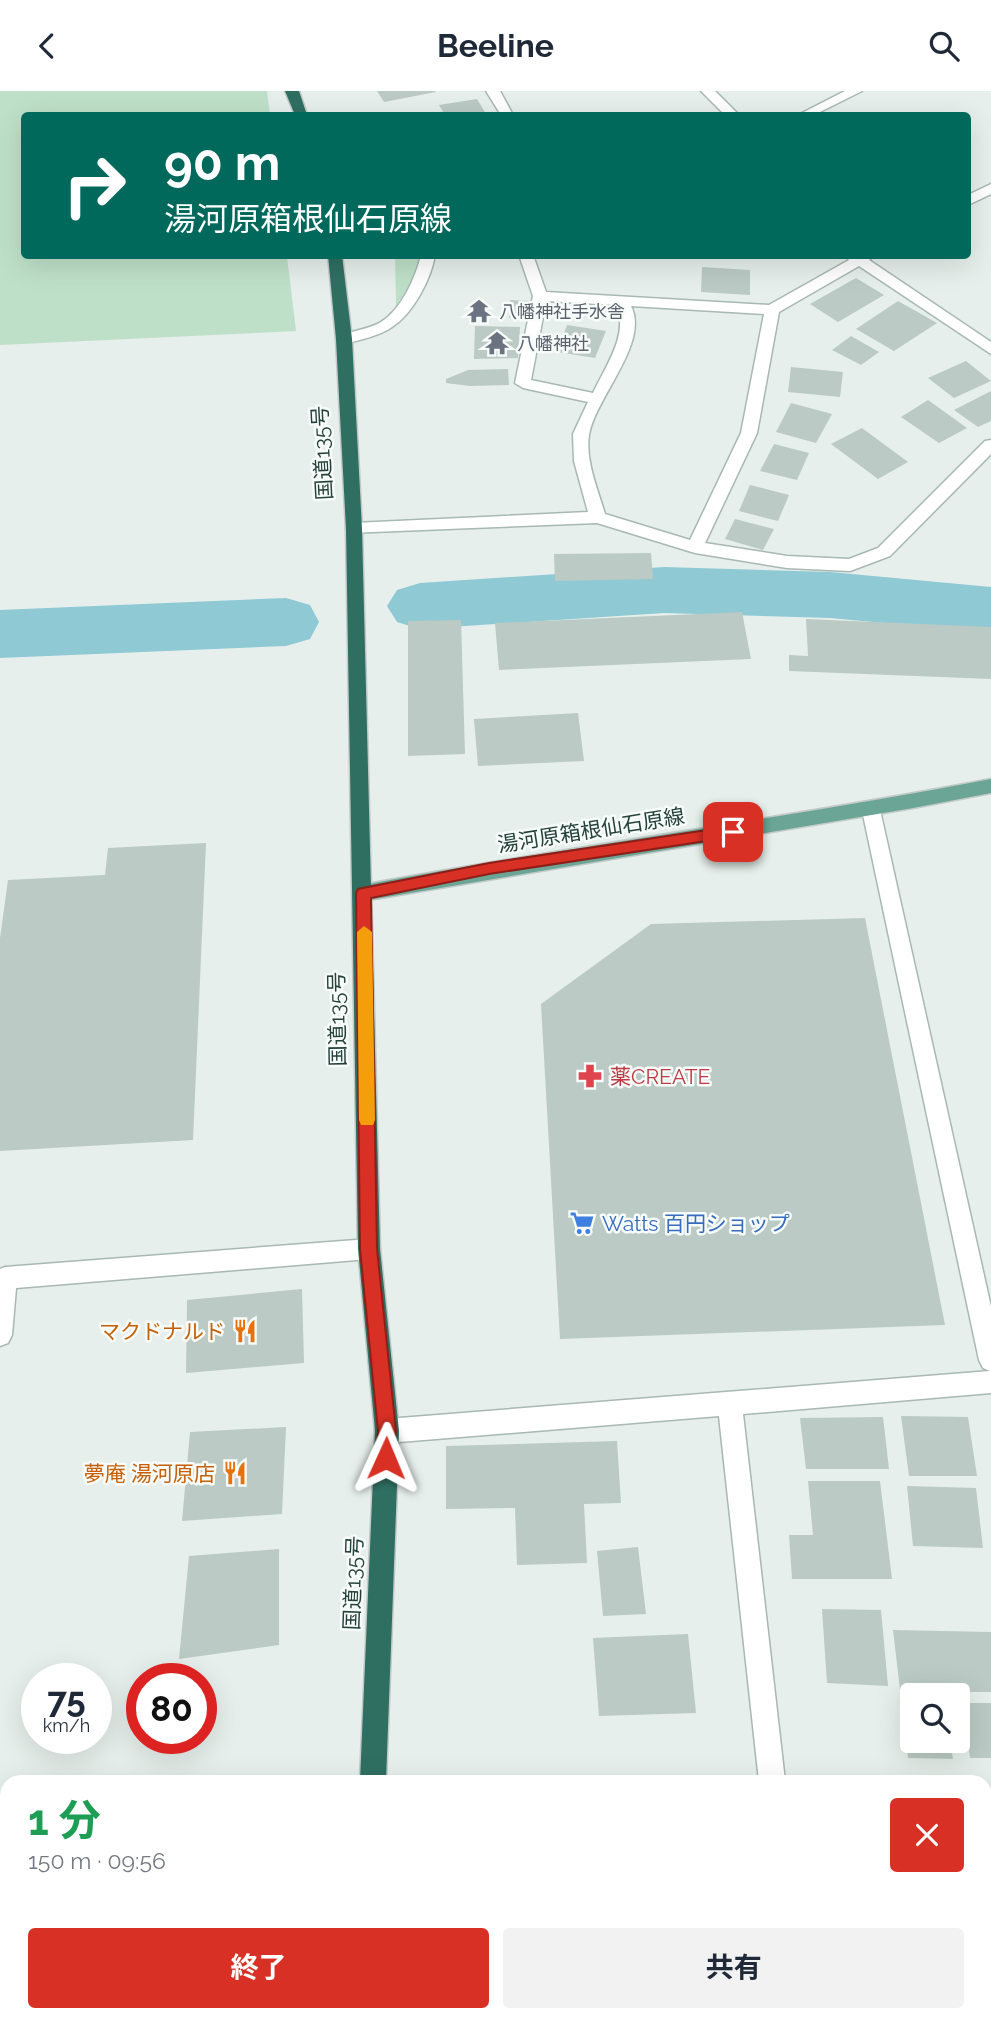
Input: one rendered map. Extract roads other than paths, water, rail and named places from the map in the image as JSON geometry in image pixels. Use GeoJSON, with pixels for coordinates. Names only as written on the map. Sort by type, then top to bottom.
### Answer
{"type":"FeatureCollection","features":[{"type":"Feature","properties":{"kind":"highway"},"geometry":{"type":"LineString","coordinates":[[292,91],[300,112]]}},
{"type":"Feature","properties":{"kind":"highway","name":"国道135号"},"geometry":{"type":"LineString","coordinates":[[335,259],[344,339],[354,529],[369,1249],[387,1431],[373,1775]]}},
{"type":"Feature","properties":{"kind":"main road","name":"湯河原箱根仙石原線"},"geometry":{"type":"LineString","coordinates":[[363,893],[489,869],[871,810],[991,786]]}},
{"type":"Feature","properties":{"kind":"street"},"geometry":{"type":"LineString","coordinates":[[493,91],[505,112]]}},
{"type":"Feature","properties":{"kind":"street"},"geometry":{"type":"LineString","coordinates":[[708,91],[729,112]]}},
{"type":"Feature","properties":{"kind":"street"},"geometry":{"type":"LineString","coordinates":[[811,112],[855,91]]}},
{"type":"Feature","properties":{"kind":"street"},"geometry":{"type":"LineString","coordinates":[[971,199],[991,188]]}},
{"type":"Feature","properties":{"kind":"street"},"geometry":{"type":"LineString","coordinates":[[344,339],[388,324],[421,276],[428,259]]}},
{"type":"Feature","properties":{"kind":"street"},"geometry":{"type":"LineString","coordinates":[[527,259],[540,296],[523,383],[598,400]]}},
{"type":"Feature","properties":{"kind":"street"},"geometry":{"type":"LineString","coordinates":[[540,296],[772,310],[857,259]]}},
{"type":"Feature","properties":{"kind":"street"},"geometry":{"type":"LineString","coordinates":[[863,259],[991,349]]}},
{"type":"Feature","properties":{"kind":"street"},"geometry":{"type":"LineString","coordinates":[[598,517],[582,461],[581,434],[627,337],[628,314],[622,302]]}},
{"type":"Feature","properties":{"kind":"street"},"geometry":{"type":"LineString","coordinates":[[695,547],[749,433],[772,310]]}},
{"type":"Feature","properties":{"kind":"street"},"geometry":{"type":"LineString","coordinates":[[354,529],[598,517],[695,547],[787,562],[850,565],[884,552],[991,445]]}},
{"type":"Feature","properties":{"kind":"street"},"geometry":{"type":"LineString","coordinates":[[871,810],[991,1360]]}},
{"type":"Feature","properties":{"kind":"street"},"geometry":{"type":"LineString","coordinates":[[0,1335],[5,1278],[369,1249]]}},
{"type":"Feature","properties":{"kind":"street"},"geometry":{"type":"LineString","coordinates":[[387,1431],[991,1382]]}},
{"type":"Feature","properties":{"kind":"street"},"geometry":{"type":"LineString","coordinates":[[730,1403],[771,1775]]}},
{"type":"Feature","properties":{"kind":"waterway"},"geometry":{"type":"LineString","coordinates":[[420,606],[664,590],[830,595],[991,610]]}},
{"type":"Feature","properties":{"kind":"waterway"},"geometry":{"type":"LineString","coordinates":[[0,634],[286,622]]}},
{"type":"Feature","properties":{"kind":"place","name":"八幡神社手水舎"},"geometry":{"type":"Point","coordinates":[479,311]}},
{"type":"Feature","properties":{"kind":"place","name":"八幡神社"},"geometry":{"type":"Point","coordinates":[497,343]}},
{"type":"Feature","properties":{"kind":"place","name":"薬CREATE"},"geometry":{"type":"Point","coordinates":[590,1076]}},
{"type":"Feature","properties":{"kind":"place","name":"Watts 百円ショップ"},"geometry":{"type":"Point","coordinates":[582,1223]}},
{"type":"Feature","properties":{"kind":"place","name":"マクドナルド"},"geometry":{"type":"Point","coordinates":[245,1331]}},
{"type":"Feature","properties":{"kind":"place","name":"夢庵 湯河原店"},"geometry":{"type":"Point","coordinates":[235,1473]}}]}
